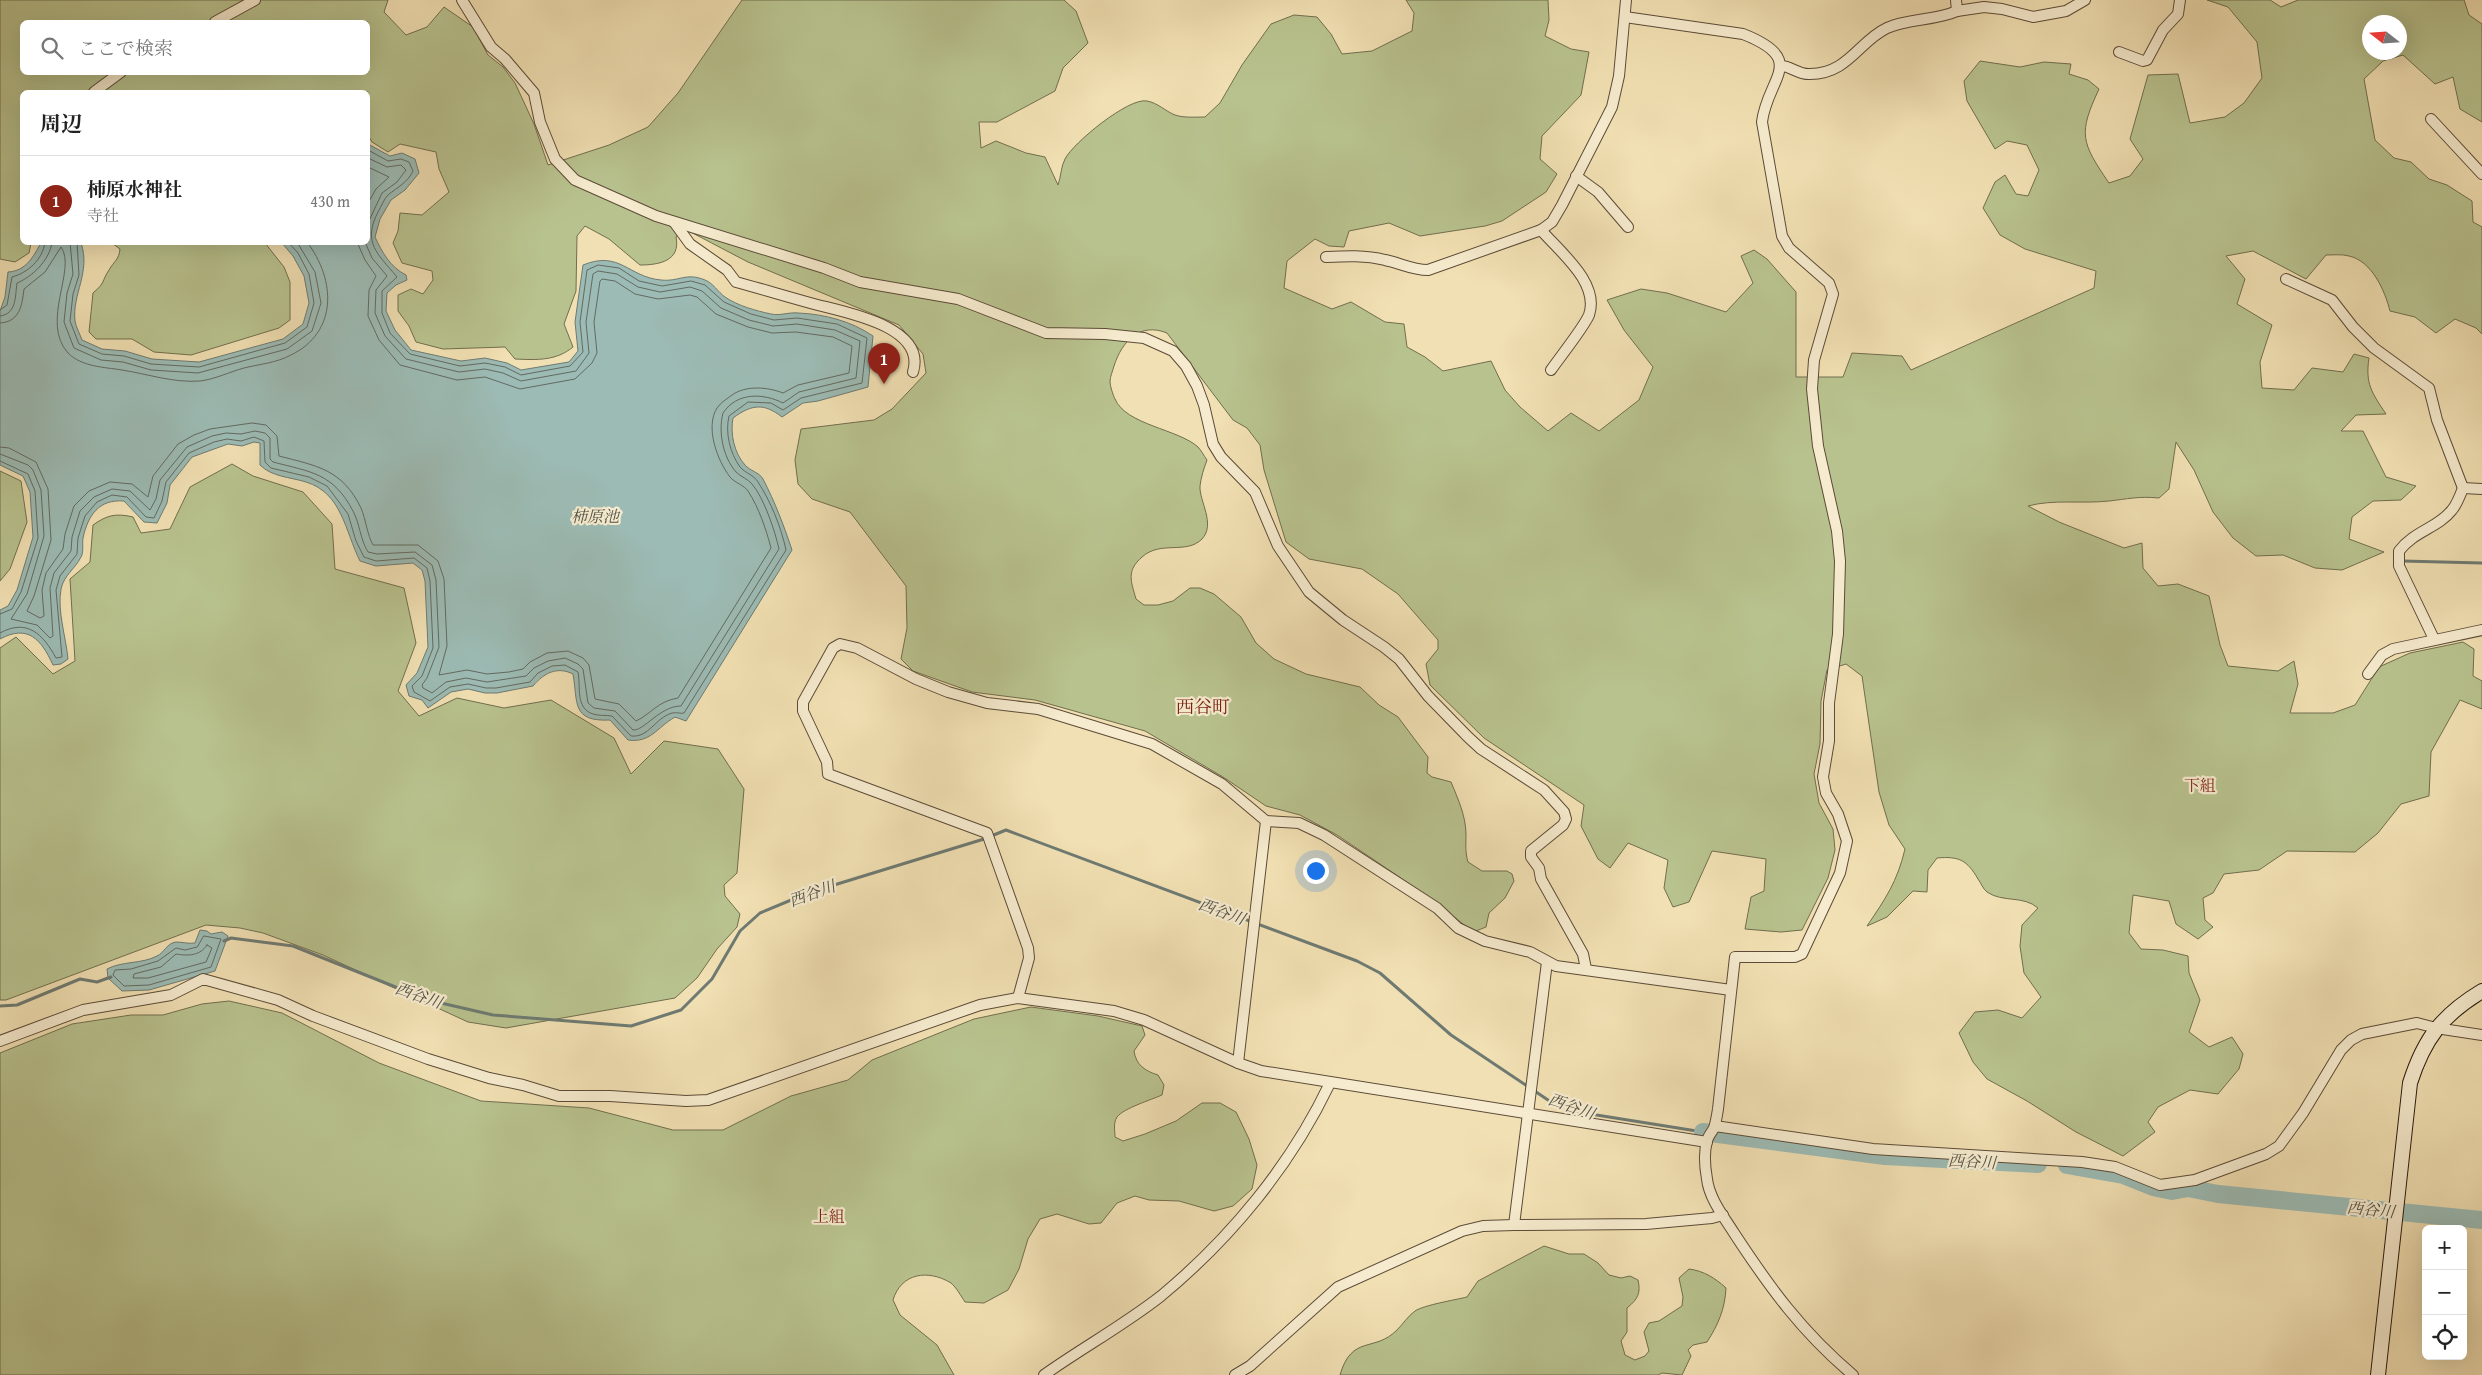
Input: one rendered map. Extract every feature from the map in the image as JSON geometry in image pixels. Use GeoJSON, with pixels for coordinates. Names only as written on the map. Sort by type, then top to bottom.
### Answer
{"type":"FeatureCollection","features":[{"type":"Feature","properties":{"kind":"street"},"geometry":{"type":"LineString","coordinates":[[219,20],[255,0]]}},
{"type":"Feature","properties":{"kind":"street"},"geometry":{"type":"LineString","coordinates":[[462,0],[491,47],[505,58],[534,93],[540,122],[556,159],[575,180],[614,200],[674,222],[824,268],[860,282],[958,299],[1046,333],[1105,334],[1144,338],[1173,350],[1186,366],[1197,386],[1204,405],[1213,444],[1221,457],[1256,492],[1278,546],[1310,592],[1343,620],[1384,646],[1399,659],[1428,696],[1481,749],[1544,790],[1564,812],[1566,819],[1563,825],[1532,851],[1531,857],[1539,868],[1541,880],[1583,954],[1586,969]]}},
{"type":"Feature","properties":{"kind":"street"},"geometry":{"type":"LineString","coordinates":[[1326,257],[1374,258],[1418,270],[1428,270],[1542,230],[1552,222],[1612,107],[1617,93],[1626,0]]}},
{"type":"Feature","properties":{"kind":"street"},"geometry":{"type":"LineString","coordinates":[[1781,66],[1808,74],[1834,69],[1853,57],[1886,28],[1944,17],[1957,5],[2002,9],[2033,17],[2066,11],[2084,0]]}},
{"type":"Feature","properties":{"kind":"street"},"geometry":{"type":"LineString","coordinates":[[2119,52],[2143,61],[2147,60],[2163,30],[2178,14],[2180,0]]}},
{"type":"Feature","properties":{"kind":"street"},"geometry":{"type":"LineString","coordinates":[[1625,17],[1742,34],[1760,41],[1772,50],[1781,66],[1780,76],[1763,112],[1762,122],[1782,236],[1790,248],[1829,282],[1833,294],[1814,360],[1812,389],[1818,446],[1835,523],[1840,562],[1838,634],[1829,703],[1829,740],[1823,777],[1826,793],[1838,814],[1848,841],[1840,873],[1802,954],[1795,957],[1735,957],[1715,1126],[1706,1142],[1706,1180],[1723,1215],[1794,1319],[1827,1354],[1853,1375]]}},
{"type":"Feature","properties":{"kind":"street"},"geometry":{"type":"LineString","coordinates":[[97,90],[117,75]]}},
{"type":"Feature","properties":{"kind":"street"},"geometry":{"type":"LineString","coordinates":[[2431,119],[2482,174]]}},
{"type":"Feature","properties":{"kind":"street"},"geometry":{"type":"LineString","coordinates":[[1576,176],[1598,192],[1628,227]]}},
{"type":"Feature","properties":{"kind":"street"},"geometry":{"type":"LineString","coordinates":[[674,222],[690,244],[710,256],[727,270],[736,282],[868,318],[904,339],[914,351],[916,364],[913,372]]}},
{"type":"Feature","properties":{"kind":"street"},"geometry":{"type":"LineString","coordinates":[[1542,230],[1586,283],[1591,296],[1588,316],[1551,370]]}},
{"type":"Feature","properties":{"kind":"street"},"geometry":{"type":"LineString","coordinates":[[2286,279],[2332,300],[2353,327],[2374,348],[2429,388],[2442,434],[2463,488],[2452,510],[2429,529],[2413,536],[2399,552],[2398,558],[2434,639]]}},
{"type":"Feature","properties":{"kind":"street"},"geometry":{"type":"LineString","coordinates":[[2463,488],[2482,489]]}},
{"type":"Feature","properties":{"kind":"street"},"geometry":{"type":"LineString","coordinates":[[2368,674],[2382,655],[2393,648],[2482,630]]}},
{"type":"Feature","properties":{"kind":"street"},"geometry":{"type":"LineString","coordinates":[[1018,998],[1029,958],[1028,948],[989,835],[828,774],[826,762],[803,710],[803,702],[832,648],[840,644],[858,648],[916,680],[948,692],[986,703],[1038,709],[1152,744],[1222,784],[1266,821],[1299,823],[1324,835],[1429,902],[1458,928],[1485,941],[1530,952],[1556,966],[1731,990]]}},
{"type":"Feature","properties":{"kind":"street"},"geometry":{"type":"LineString","coordinates":[[1238,1063],[1266,821]]}},
{"type":"Feature","properties":{"kind":"street"},"geometry":{"type":"LineString","coordinates":[[1514,1224],[1526,1113],[1546,962]]}},
{"type":"Feature","properties":{"kind":"street"},"geometry":{"type":"LineString","coordinates":[[0,1041],[83,1010],[171,995],[203,979],[278,1000],[313,1016],[428,1059],[489,1078],[523,1085],[560,1096],[610,1096],[686,1101],[708,1100],[980,1005],[1018,998],[1114,1011],[1144,1020],[1238,1063],[1262,1071],[1706,1142]]}},
{"type":"Feature","properties":{"kind":"street"},"geometry":{"type":"LineString","coordinates":[[2378,1375],[2410,1083],[2418,1058],[2427,1040],[2436,1028],[2453,1010],[2482,990]]}},
{"type":"Feature","properties":{"kind":"street"},"geometry":{"type":"LineString","coordinates":[[1715,1126],[1888,1151],[2082,1162],[2115,1167],[2160,1185],[2173,1185],[2220,1171],[2266,1154],[2279,1146],[2303,1113],[2341,1050],[2351,1040],[2362,1034],[2417,1022],[2436,1028],[2482,1034]]}},
{"type":"Feature","properties":{"kind":"street"},"geometry":{"type":"LineString","coordinates":[[1044,1375],[1160,1296],[1211,1250],[1248,1212],[1283,1162],[1330,1083]]}},
{"type":"Feature","properties":{"kind":"street"},"geometry":{"type":"LineString","coordinates":[[1235,1375],[1250,1366],[1338,1287],[1462,1231],[1483,1226],[1514,1224],[1646,1224],[1712,1218],[1723,1215]]}},
{"type":"Feature","properties":{"kind":"green space"},"geometry":{"type":"Polygon","coordinates":[[[0,0],[388,0],[384,12],[406,35],[427,27],[444,7],[473,27],[488,55],[503,67],[515,83],[534,124],[548,165],[609,145],[648,127],[678,93],[742,0],[1064,0],[1076,11],[1088,43],[1063,68],[1055,91],[997,122],[979,122],[981,148],[996,141],[1026,153],[1045,157],[1058,185],[1065,159],[1070,152],[1102,122],[1128,106],[1147,101],[1155,103],[1175,115],[1205,117],[1220,103],[1242,65],[1271,24],[1294,15],[1317,17],[1331,34],[1342,54],[1372,51],[1412,31],[1414,13],[1406,0],[1548,0],[1549,20],[1545,36],[1571,49],[1589,52],[1581,95],[1542,136],[1540,159],[1557,174],[1546,192],[1502,221],[1485,226],[1420,236],[1389,223],[1349,231],[1344,247],[1329,246],[1315,239],[1287,261],[1284,288],[1332,309],[1351,302],[1385,322],[1404,324],[1407,347],[1425,357],[1443,371],[1491,361],[1505,390],[1520,407],[1548,431],[1571,413],[1599,431],[1639,400],[1653,367],[1624,330],[1607,300],[1641,289],[1667,293],[1726,312],[1753,283],[1741,256],[1754,250],[1767,259],[1796,292],[1796,377],[1843,377],[1852,353],[1902,356],[1911,370],[2094,288],[2096,271],[2025,249],[2000,235],[1983,208],[1995,182],[2005,175],[2016,194],[2028,196],[2039,170],[2027,145],[2007,141],[1995,149],[1967,101],[1964,81],[1980,61],[2020,67],[2044,62],[2071,64],[2069,74],[2088,80],[2099,89],[2088,117],[2086,137],[2093,157],[2109,183],[2130,176],[2143,159],[2130,139],[2148,75],[2178,74],[2190,123],[2225,117],[2244,103],[2262,78],[2257,42],[2228,7],[2207,0],[2270,0],[2281,7],[2298,0],[2464,0],[2469,15],[2482,24],[2482,122],[2460,109],[2453,77],[2435,84],[2407,59],[2407,15],[2362,15],[2362,60],[2386,60],[2364,79],[2375,140],[2394,158],[2411,162],[2429,179],[2447,185],[2472,201],[2473,222],[2482,227],[2482,334],[2476,328],[2455,319],[2436,333],[2415,317],[2390,311],[2381,286],[2371,270],[2357,259],[2349,256],[2326,255],[2306,279],[2253,251],[2226,256],[2245,279],[2237,304],[2272,325],[2260,362],[2262,388],[2294,390],[2312,368],[2343,372],[2354,354],[2369,358],[2369,382],[2386,414],[2356,415],[2341,431],[2363,431],[2386,477],[2416,486],[2401,500],[2373,501],[2352,517],[2349,539],[2384,552],[2342,570],[2315,568],[2283,555],[2256,556],[2233,538],[2213,512],[2194,470],[2176,442],[2169,489],[2159,498],[2099,502],[2058,502],[2028,506],[2059,522],[2124,548],[2142,543],[2143,568],[2158,586],[2178,584],[2209,596],[2220,645],[2228,666],[2278,671],[2294,661],[2298,684],[2290,713],[2333,713],[2355,705],[2379,667],[2410,653],[2463,642],[2474,649],[2473,676],[2482,681],[2482,709],[2460,700],[2431,752],[2429,796],[2401,804],[2378,833],[2355,852],[2287,851],[2259,870],[2224,874],[2213,893],[2203,898],[2205,920],[2213,927],[2198,939],[2176,924],[2169,901],[2133,895],[2129,933],[2141,949],[2163,950],[2188,956],[2189,973],[2200,1000],[2189,1032],[2209,1047],[2232,1037],[2243,1054],[2239,1069],[2218,1094],[2190,1090],[2158,1107],[2148,1122],[2155,1132],[2123,1156],[2076,1132],[2027,1101],[1987,1079],[1973,1062],[1959,1033],[1975,1012],[1998,1010],[2022,1018],[2041,997],[2024,973],[2020,946],[2022,925],[2038,908],[2026,902],[2000,897],[1987,892],[1970,867],[1962,861],[1951,858],[1937,858],[1928,870],[1927,892],[1913,891],[1887,917],[1867,926],[1890,889],[1905,849],[1889,825],[1879,792],[1862,676],[1846,664],[1827,670],[1821,701],[1820,744],[1814,774],[1819,803],[1833,829],[1835,850],[1828,878],[1802,930],[1781,932],[1745,929],[1751,897],[1764,891],[1766,859],[1712,851],[1689,902],[1673,907],[1664,888],[1668,860],[1628,843],[1610,868],[1598,859],[1581,826],[1584,805],[1484,738],[1430,685],[1426,664],[1438,649],[1438,640],[1398,594],[1362,569],[1309,559],[1286,542],[1264,470],[1260,445],[1247,428],[1233,420],[1167,333],[1148,330],[1133,336],[1117,357],[1110,385],[1115,399],[1121,408],[1130,415],[1189,441],[1198,447],[1207,460],[1200,492],[1206,512],[1207,526],[1206,533],[1196,544],[1157,549],[1149,552],[1137,562],[1131,576],[1136,599],[1144,605],[1158,605],[1173,601],[1190,588],[1200,588],[1214,594],[1241,617],[1256,643],[1274,659],[1306,674],[1360,687],[1379,705],[1398,717],[1428,757],[1427,773],[1432,777],[1451,782],[1465,821],[1468,862],[1482,871],[1507,871],[1512,874],[1514,881],[1505,898],[1489,913],[1486,927],[1476,931],[1468,928],[1429,897],[1337,835],[1300,815],[1266,806],[1223,777],[1145,731],[1035,700],[972,692],[913,671],[901,659],[907,628],[906,586],[850,512],[812,499],[798,484],[795,460],[801,429],[874,420],[892,409],[926,373],[923,354],[899,325],[748,262],[683,228],[676,237],[677,245],[672,256],[667,260],[654,264],[640,265],[609,239],[585,226],[577,236],[576,291],[564,324],[573,347],[567,352],[546,359],[515,359],[505,347],[443,349],[416,342],[409,326],[398,311],[398,295],[411,289],[423,294],[433,280],[432,271],[402,263],[393,243],[398,231],[400,213],[422,215],[449,192],[439,169],[436,152],[400,144],[388,152],[372,142],[370,138],[370,90],[20,90],[20,245],[31,245],[29,253],[15,262],[0,259],[0,0]]]}},
{"type":"Feature","properties":{"kind":"green space"},"geometry":{"type":"Polygon","coordinates":[[[115,245],[267,245],[284,267],[290,282],[290,320],[279,328],[191,355],[154,352],[132,339],[96,339],[89,332],[93,293],[102,284],[119,256],[120,249],[115,245]]]}},
{"type":"Feature","properties":{"kind":"green space"},"geometry":{"type":"Polygon","coordinates":[[[232,464],[253,476],[303,492],[332,524],[335,569],[404,588],[416,643],[398,691],[419,716],[457,698],[504,708],[551,700],[614,738],[631,774],[664,741],[718,749],[744,789],[737,873],[724,885],[725,896],[740,914],[737,927],[717,949],[697,978],[675,998],[506,1028],[468,1022],[323,955],[263,933],[240,928],[206,925],[6,1000],[0,1000],[0,648],[16,637],[53,674],[75,661],[70,579],[90,562],[93,525],[107,517],[122,515],[133,517],[141,533],[170,529],[190,487],[232,464]]]}},
{"type":"Feature","properties":{"kind":"green space"},"geometry":{"type":"Polygon","coordinates":[[[0,471],[21,481],[27,522],[10,569],[0,581],[0,471]]]}},
{"type":"Feature","properties":{"kind":"green space"},"geometry":{"type":"Polygon","coordinates":[[[229,1001],[282,1013],[379,1063],[481,1101],[589,1108],[673,1130],[723,1130],[791,1096],[848,1080],[872,1060],[974,1019],[1031,1007],[1098,1016],[1142,1026],[1145,1035],[1134,1051],[1135,1056],[1142,1067],[1158,1075],[1164,1085],[1162,1095],[1131,1107],[1117,1117],[1115,1137],[1123,1141],[1145,1134],[1176,1121],[1202,1103],[1220,1103],[1236,1112],[1249,1139],[1257,1165],[1252,1189],[1233,1206],[1214,1211],[1179,1201],[1149,1200],[1135,1196],[1117,1203],[1101,1223],[1089,1224],[1057,1214],[1040,1219],[1028,1239],[1019,1269],[1008,1290],[984,1303],[965,1302],[951,1283],[933,1276],[916,1276],[909,1279],[902,1284],[893,1300],[900,1315],[937,1345],[954,1375],[0,1375],[0,1053],[72,1024],[131,1015],[163,1015],[202,1004],[229,1001]]]}},
{"type":"Feature","properties":{"kind":"green space"},"geometry":{"type":"Polygon","coordinates":[[[1544,1246],[1569,1254],[1584,1254],[1598,1263],[1609,1275],[1621,1278],[1630,1276],[1638,1280],[1639,1292],[1634,1302],[1627,1308],[1627,1332],[1621,1341],[1625,1355],[1635,1360],[1645,1356],[1649,1351],[1644,1332],[1649,1323],[1659,1321],[1682,1306],[1683,1297],[1679,1278],[1689,1269],[1709,1275],[1726,1288],[1718,1323],[1707,1342],[1693,1345],[1688,1350],[1691,1356],[1682,1375],[1662,1373],[1658,1375],[1340,1375],[1345,1362],[1351,1354],[1357,1349],[1388,1337],[1415,1311],[1467,1297],[1478,1281],[1544,1246]]]}},
{"type":"Feature","properties":{"kind":"water","name":"柿原池"},"geometry":{"type":"Polygon","coordinates":[[[370,145],[390,156],[402,153],[415,159],[419,173],[405,190],[391,200],[380,219],[375,237],[384,254],[395,268],[406,275],[407,280],[396,285],[387,293],[386,311],[395,330],[411,350],[461,361],[485,358],[507,363],[521,370],[569,362],[578,351],[575,322],[583,265],[596,261],[615,262],[650,278],[661,280],[687,277],[698,278],[711,283],[722,295],[730,300],[748,308],[774,314],[795,313],[827,317],[856,326],[873,336],[868,387],[818,401],[803,403],[782,417],[769,409],[758,407],[746,410],[733,418],[733,436],[738,455],[747,467],[763,479],[779,514],[792,550],[686,721],[675,717],[648,737],[628,740],[610,720],[597,720],[582,714],[577,701],[573,674],[562,671],[546,674],[533,686],[497,693],[485,693],[468,689],[451,692],[428,708],[422,700],[409,696],[406,685],[417,673],[428,647],[425,581],[422,570],[413,563],[376,566],[360,561],[341,514],[328,495],[318,487],[306,482],[265,469],[260,465],[260,443],[254,442],[242,446],[228,444],[192,457],[170,485],[167,503],[157,523],[144,522],[124,501],[108,503],[96,510],[85,530],[82,555],[62,584],[61,589],[61,615],[68,659],[61,664],[53,665],[38,641],[26,634],[18,633],[0,639],[0,610],[8,606],[17,590],[33,537],[30,492],[23,476],[0,465],[0,311],[5,297],[8,272],[24,266],[32,258],[40,245],[81,245],[84,264],[76,302],[75,321],[82,340],[102,349],[125,351],[152,359],[199,362],[283,339],[303,324],[309,303],[304,276],[293,256],[284,245],[370,245],[370,145]]]}},
{"type":"Feature","properties":{"kind":"water"},"geometry":{"type":"Polygon","coordinates":[[[200,930],[211,934],[222,932],[228,936],[215,971],[149,990],[122,991],[108,978],[107,969],[113,966],[151,959],[176,942],[195,943],[200,930]]]}},
{"type":"Feature","properties":{"kind":"waterway"},"geometry":{"type":"LineString","coordinates":[[2402,561],[2482,563]]}},
{"type":"Feature","properties":{"kind":"waterway","name":"西谷川"},"geometry":{"type":"LineString","coordinates":[[224,941],[231,938],[293,946],[428,1000],[493,1015],[631,1026],[681,1010],[712,979],[740,931],[760,913],[808,893],[984,839],[1006,830],[1357,961],[1380,973],[1451,1035],[1551,1102],[1584,1113],[1703,1132]]}},
{"type":"Feature","properties":{"kind":"waterway","name":"西谷川"},"geometry":{"type":"LineString","coordinates":[[0,1006],[17,1005],[80,979],[97,982],[111,977]]}},
{"type":"Feature","properties":{"kind":"waterway","name":"西谷川"},"geometry":{"type":"LineString","coordinates":[[1703,1132],[1885,1156],[2038,1164]]}},
{"type":"Feature","properties":{"kind":"waterway","name":"西谷川"},"geometry":{"type":"LineString","coordinates":[[2067,1165],[2123,1175],[2153,1187],[2172,1191],[2188,1188],[2218,1194],[2482,1220]]}},
{"type":"Feature","properties":{"kind":"place","name":"柿原水神社"},"geometry":{"type":"Point","coordinates":[884,384]}},
{"type":"Feature","properties":{"kind":"district","name":"西谷町"},"geometry":{"type":"Point","coordinates":[1203,706]}},
{"type":"Feature","properties":{"kind":"district","name":"下組"},"geometry":{"type":"Point","coordinates":[2200,785]}},
{"type":"Feature","properties":{"kind":"district","name":"上組"},"geometry":{"type":"Point","coordinates":[829,1216]}}]}
